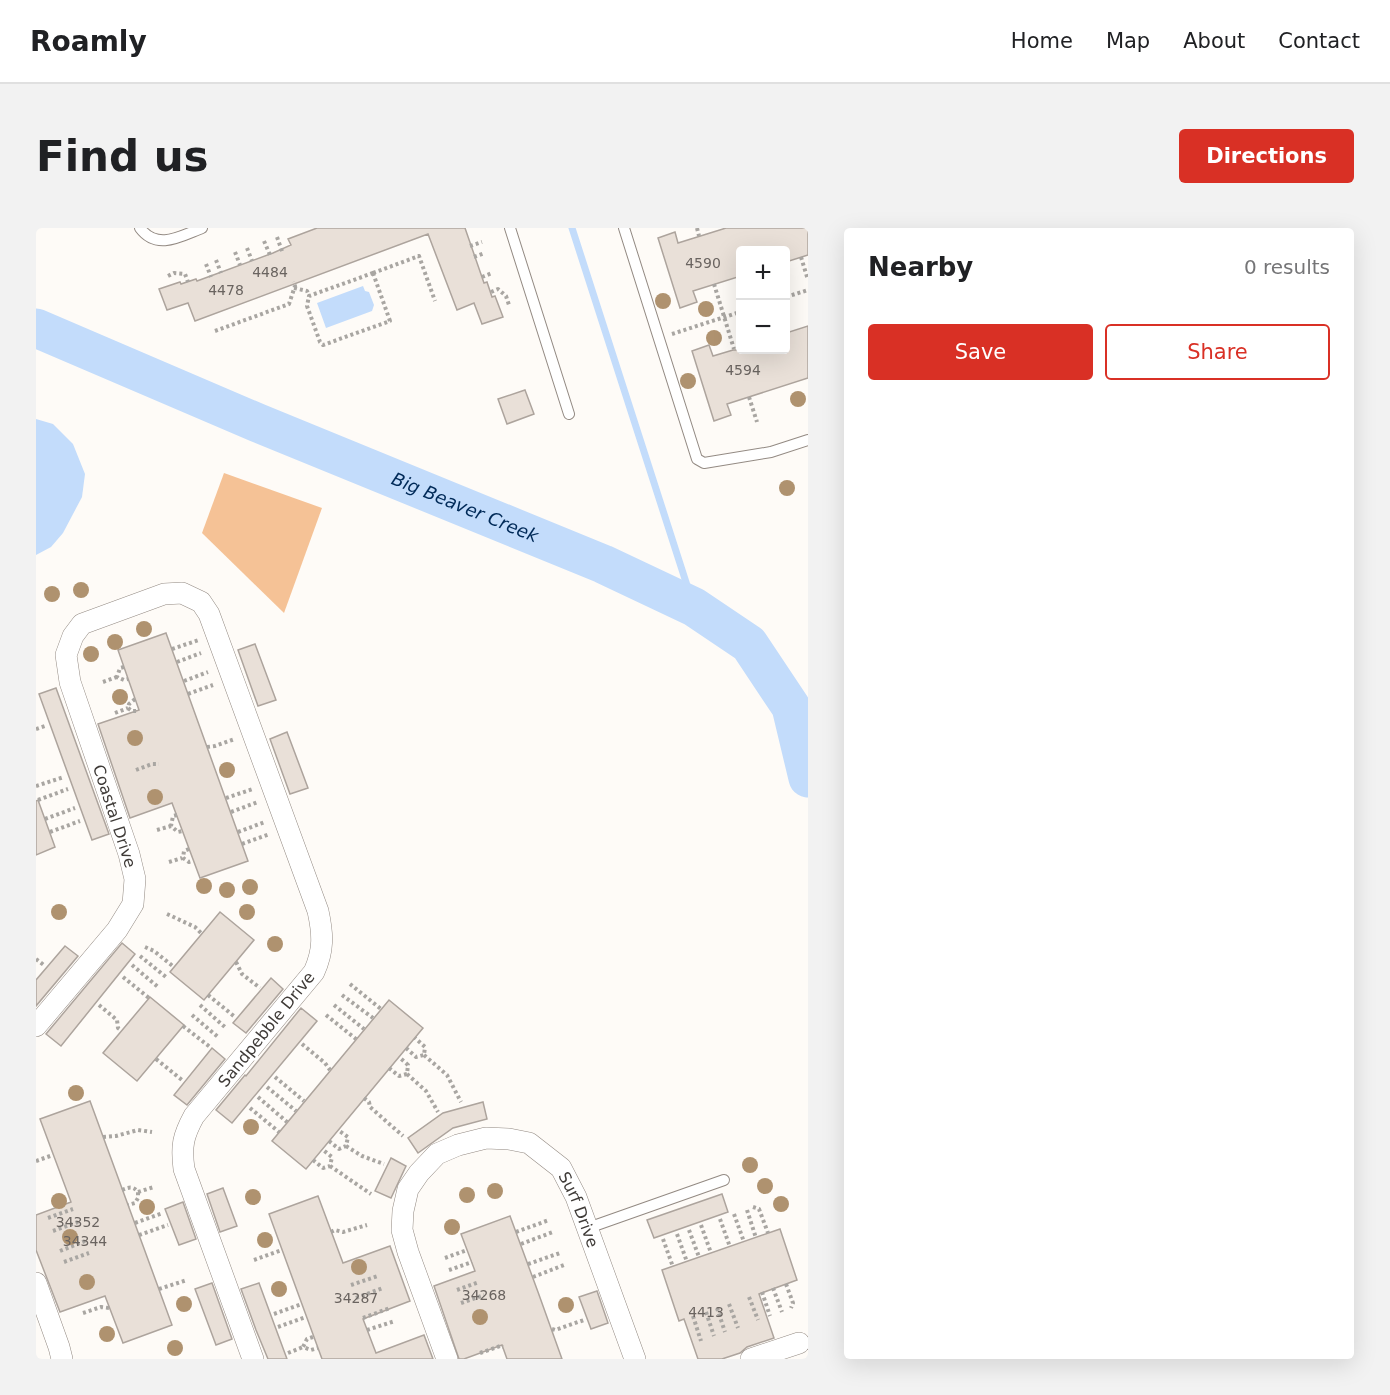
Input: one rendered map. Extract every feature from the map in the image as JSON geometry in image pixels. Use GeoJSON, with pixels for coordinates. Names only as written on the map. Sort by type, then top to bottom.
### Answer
{"type":"FeatureCollection","features":[{"type":"Feature","properties":{"kind":"street","name":"Sandpebble Drive"},"geometry":{"type":"LineString","coordinates":[[122,609],[165,594],[182,594],[201,602],[209,614],[318,911],[323,934],[321,956],[314,972],[194,1116],[184,1134],[182,1152],[184,1169],[253,1359]]}},
{"type":"Feature","properties":{"kind":"street","name":"Coastal Drive"},"geometry":{"type":"LineString","coordinates":[[36,1026],[117,930],[133,904],[135,879],[129,854],[70,682],[66,655],[73,636],[82,624],[122,609]]}},
{"type":"Feature","properties":{"kind":"street","name":"Surf Drive"},"geometry":{"type":"LineString","coordinates":[[447,1359],[408,1252],[402,1230],[403,1210],[408,1189],[437,1154],[458,1145],[486,1138],[529,1143],[561,1168],[576,1197],[635,1359]]}},
{"type":"Feature","properties":{"kind":"street"},"geometry":{"type":"LineString","coordinates":[[36,1283],[62,1359]]}},
{"type":"Feature","properties":{"kind":"street"},"geometry":{"type":"LineString","coordinates":[[751,1359],[799,1343]]}},
{"type":"Feature","properties":{"kind":"lane"},"geometry":{"type":"LineString","coordinates":[[140,228],[151,239],[162,240],[170,240],[202,228]]}},
{"type":"Feature","properties":{"kind":"lane"},"geometry":{"type":"LineString","coordinates":[[510,228],[569,414]]}},
{"type":"Feature","properties":{"kind":"lane"},"geometry":{"type":"LineString","coordinates":[[624,228],[698,459],[704,463],[760,454],[808,440]]}},
{"type":"Feature","properties":{"kind":"lane"},"geometry":{"type":"LineString","coordinates":[[588,1228],[724,1180]]}},
{"type":"Feature","properties":{"kind":"path"},"geometry":{"type":"LineString","coordinates":[[697,228],[699,236]]}},
{"type":"Feature","properties":{"kind":"path"},"geometry":{"type":"LineString","coordinates":[[277,237],[283,254]]}},
{"type":"Feature","properties":{"kind":"path"},"geometry":{"type":"LineString","coordinates":[[264,242],[270,255]]}},
{"type":"Feature","properties":{"kind":"path"},"geometry":{"type":"LineString","coordinates":[[470,246],[482,242]]}},
{"type":"Feature","properties":{"kind":"path"},"geometry":{"type":"LineString","coordinates":[[247,248],[252,261]]}},
{"type":"Feature","properties":{"kind":"path"},"geometry":{"type":"LineString","coordinates":[[235,252],[240,266]]}},
{"type":"Feature","properties":{"kind":"path"},"geometry":{"type":"LineString","coordinates":[[474,257],[485,253]]}},
{"type":"Feature","properties":{"kind":"path"},"geometry":{"type":"LineString","coordinates":[[309,296],[419,256],[435,301]]}},
{"type":"Feature","properties":{"kind":"path"},"geometry":{"type":"LineString","coordinates":[[801,257],[808,280]]}},
{"type":"Feature","properties":{"kind":"path"},"geometry":{"type":"LineString","coordinates":[[216,260],[221,273]]}},
{"type":"Feature","properties":{"kind":"path"},"geometry":{"type":"LineString","coordinates":[[206,264],[211,277]]}},
{"type":"Feature","properties":{"kind":"path"},"geometry":{"type":"LineString","coordinates":[[168,276],[174,273],[185,274],[188,282]]}},
{"type":"Feature","properties":{"kind":"path"},"geometry":{"type":"LineString","coordinates":[[294,288],[307,291],[309,296],[307,306],[323,345],[390,321],[373,273]]}},
{"type":"Feature","properties":{"kind":"path"},"geometry":{"type":"LineString","coordinates":[[482,277],[492,273]]}},
{"type":"Feature","properties":{"kind":"path"},"geometry":{"type":"LineString","coordinates":[[215,331],[289,304],[294,288],[293,282]]}},
{"type":"Feature","properties":{"kind":"path"},"geometry":{"type":"LineString","coordinates":[[714,284],[734,349]]}},
{"type":"Feature","properties":{"kind":"path"},"geometry":{"type":"LineString","coordinates":[[491,292],[498,290],[506,296],[509,305]]}},
{"type":"Feature","properties":{"kind":"path"},"geometry":{"type":"LineString","coordinates":[[790,296],[808,290]]}},
{"type":"Feature","properties":{"kind":"path"},"geometry":{"type":"LineString","coordinates":[[668,335],[736,313]]}},
{"type":"Feature","properties":{"kind":"path"},"geometry":{"type":"LineString","coordinates":[[749,397],[757,422]]}},
{"type":"Feature","properties":{"kind":"path"},"geometry":{"type":"LineString","coordinates":[[172,649],[205,637]]}},
{"type":"Feature","properties":{"kind":"path"},"geometry":{"type":"LineString","coordinates":[[177,662],[210,650]]}},
{"type":"Feature","properties":{"kind":"path"},"geometry":{"type":"LineString","coordinates":[[117,677],[120,668],[124,667]]}},
{"type":"Feature","properties":{"kind":"path"},"geometry":{"type":"LineString","coordinates":[[184,681],[217,669]]}},
{"type":"Feature","properties":{"kind":"path"},"geometry":{"type":"LineString","coordinates":[[103,682],[117,677],[124,681],[128,679]]}},
{"type":"Feature","properties":{"kind":"path"},"geometry":{"type":"LineString","coordinates":[[188,694],[222,682]]}},
{"type":"Feature","properties":{"kind":"path"},"geometry":{"type":"LineString","coordinates":[[115,713],[128,708],[135,699]]}},
{"type":"Feature","properties":{"kind":"path"},"geometry":{"type":"LineString","coordinates":[[128,708],[132,711],[139,711]]}},
{"type":"Feature","properties":{"kind":"path"},"geometry":{"type":"LineString","coordinates":[[36,729],[45,726]]}},
{"type":"Feature","properties":{"kind":"path"},"geometry":{"type":"LineString","coordinates":[[207,747],[242,736]]}},
{"type":"Feature","properties":{"kind":"path"},"geometry":{"type":"LineString","coordinates":[[136,770],[159,764]]}},
{"type":"Feature","properties":{"kind":"path"},"geometry":{"type":"LineString","coordinates":[[36,786],[64,777]]}},
{"type":"Feature","properties":{"kind":"path"},"geometry":{"type":"LineString","coordinates":[[226,798],[260,787]]}},
{"type":"Feature","properties":{"kind":"path"},"geometry":{"type":"LineString","coordinates":[[38,800],[68,789]]}},
{"type":"Feature","properties":{"kind":"path"},"geometry":{"type":"LineString","coordinates":[[231,812],[264,800]]}},
{"type":"Feature","properties":{"kind":"path"},"geometry":{"type":"LineString","coordinates":[[45,819],[75,808]]}},
{"type":"Feature","properties":{"kind":"path"},"geometry":{"type":"LineString","coordinates":[[171,826],[173,816],[177,814]]}},
{"type":"Feature","properties":{"kind":"path"},"geometry":{"type":"LineString","coordinates":[[238,832],[271,819]]}},
{"type":"Feature","properties":{"kind":"path"},"geometry":{"type":"LineString","coordinates":[[50,832],[80,821]]}},
{"type":"Feature","properties":{"kind":"path"},"geometry":{"type":"LineString","coordinates":[[157,830],[171,826]]}},
{"type":"Feature","properties":{"kind":"path"},"geometry":{"type":"LineString","coordinates":[[171,826],[178,832],[183,831]]}},
{"type":"Feature","properties":{"kind":"path"},"geometry":{"type":"LineString","coordinates":[[242,843],[276,831]]}},
{"type":"Feature","properties":{"kind":"path"},"geometry":{"type":"LineString","coordinates":[[183,858],[184,850],[189,849]]}},
{"type":"Feature","properties":{"kind":"path"},"geometry":{"type":"LineString","coordinates":[[169,862],[183,858],[189,862],[193,861]]}},
{"type":"Feature","properties":{"kind":"path"},"geometry":{"type":"LineString","coordinates":[[167,914],[195,927],[202,934]]}},
{"type":"Feature","properties":{"kind":"path"},"geometry":{"type":"LineString","coordinates":[[145,946],[174,967]]}},
{"type":"Feature","properties":{"kind":"path"},"geometry":{"type":"LineString","coordinates":[[140,956],[166,977]]}},
{"type":"Feature","properties":{"kind":"path"},"geometry":{"type":"LineString","coordinates":[[36,959],[45,966]]}},
{"type":"Feature","properties":{"kind":"path"},"geometry":{"type":"LineString","coordinates":[[236,962],[242,974],[260,988]]}},
{"type":"Feature","properties":{"kind":"path"},"geometry":{"type":"LineString","coordinates":[[132,965],[158,987]]}},
{"type":"Feature","properties":{"kind":"path"},"geometry":{"type":"LineString","coordinates":[[123,977],[149,998]]}},
{"type":"Feature","properties":{"kind":"path"},"geometry":{"type":"LineString","coordinates":[[350,984],[381,1009]]}},
{"type":"Feature","properties":{"kind":"path"},"geometry":{"type":"LineString","coordinates":[[208,995],[235,1017]]}},
{"type":"Feature","properties":{"kind":"path"},"geometry":{"type":"LineString","coordinates":[[342,995],[373,1018]]}},
{"type":"Feature","properties":{"kind":"path"},"geometry":{"type":"LineString","coordinates":[[99,1005],[117,1020],[118,1028],[122,1030]]}},
{"type":"Feature","properties":{"kind":"path"},"geometry":{"type":"LineString","coordinates":[[200,1005],[226,1028]]}},
{"type":"Feature","properties":{"kind":"path"},"geometry":{"type":"LineString","coordinates":[[334,1005],[364,1029]]}},
{"type":"Feature","properties":{"kind":"path"},"geometry":{"type":"LineString","coordinates":[[192,1015],[218,1037]]}},
{"type":"Feature","properties":{"kind":"path"},"geometry":{"type":"LineString","coordinates":[[326,1015],[356,1039]]}},
{"type":"Feature","properties":{"kind":"path"},"geometry":{"type":"LineString","coordinates":[[183,1026],[210,1047]]}},
{"type":"Feature","properties":{"kind":"path"},"geometry":{"type":"LineString","coordinates":[[415,1038],[425,1047],[424,1054]]}},
{"type":"Feature","properties":{"kind":"path"},"geometry":{"type":"LineString","coordinates":[[302,1044],[330,1070]]}},
{"type":"Feature","properties":{"kind":"path"},"geometry":{"type":"LineString","coordinates":[[406,1048],[416,1057],[424,1054]]}},
{"type":"Feature","properties":{"kind":"path"},"geometry":{"type":"LineString","coordinates":[[424,1054],[447,1075],[461,1102]]}},
{"type":"Feature","properties":{"kind":"path"},"geometry":{"type":"LineString","coordinates":[[399,1057],[408,1065],[407,1074]]}},
{"type":"Feature","properties":{"kind":"path"},"geometry":{"type":"LineString","coordinates":[[156,1059],[182,1080]]}},
{"type":"Feature","properties":{"kind":"path"},"geometry":{"type":"LineString","coordinates":[[389,1068],[399,1076],[407,1074]]}},
{"type":"Feature","properties":{"kind":"path"},"geometry":{"type":"LineString","coordinates":[[407,1074],[426,1090],[438,1112]]}},
{"type":"Feature","properties":{"kind":"path"},"geometry":{"type":"LineString","coordinates":[[274,1077],[304,1101]]}},
{"type":"Feature","properties":{"kind":"path"},"geometry":{"type":"LineString","coordinates":[[267,1087],[296,1111]]}},
{"type":"Feature","properties":{"kind":"path"},"geometry":{"type":"LineString","coordinates":[[258,1097],[287,1122]]}},
{"type":"Feature","properties":{"kind":"path"},"geometry":{"type":"LineString","coordinates":[[364,1098],[369,1102],[370,1107],[403,1136]]}},
{"type":"Feature","properties":{"kind":"path"},"geometry":{"type":"LineString","coordinates":[[250,1108],[279,1132]]}},
{"type":"Feature","properties":{"kind":"path"},"geometry":{"type":"LineString","coordinates":[[103,1137],[138,1130],[152,1132]]}},
{"type":"Feature","properties":{"kind":"path"},"geometry":{"type":"LineString","coordinates":[[338,1130],[348,1137],[346,1146]]}},
{"type":"Feature","properties":{"kind":"path"},"geometry":{"type":"LineString","coordinates":[[329,1141],[339,1149],[346,1146]]}},
{"type":"Feature","properties":{"kind":"path"},"geometry":{"type":"LineString","coordinates":[[346,1146],[362,1156],[384,1164]]}},
{"type":"Feature","properties":{"kind":"path"},"geometry":{"type":"LineString","coordinates":[[322,1149],[332,1157],[330,1166]]}},
{"type":"Feature","properties":{"kind":"path"},"geometry":{"type":"LineString","coordinates":[[36,1161],[53,1155]]}},
{"type":"Feature","properties":{"kind":"path"},"geometry":{"type":"LineString","coordinates":[[313,1160],[323,1168],[330,1166]]}},
{"type":"Feature","properties":{"kind":"path"},"geometry":{"type":"LineString","coordinates":[[330,1166],[371,1194]]}},
{"type":"Feature","properties":{"kind":"path"},"geometry":{"type":"LineString","coordinates":[[122,1190],[129,1187],[135,1188],[138,1192]]}},
{"type":"Feature","properties":{"kind":"path"},"geometry":{"type":"LineString","coordinates":[[138,1192],[154,1187]]}},
{"type":"Feature","properties":{"kind":"path"},"geometry":{"type":"LineString","coordinates":[[128,1205],[135,1203],[138,1192]]}},
{"type":"Feature","properties":{"kind":"path"},"geometry":{"type":"LineString","coordinates":[[753,1207],[759,1209],[768,1233]]}},
{"type":"Feature","properties":{"kind":"path"},"geometry":{"type":"LineString","coordinates":[[48,1218],[73,1209]]}},
{"type":"Feature","properties":{"kind":"path"},"geometry":{"type":"LineString","coordinates":[[747,1210],[756,1238]]}},
{"type":"Feature","properties":{"kind":"path"},"geometry":{"type":"LineString","coordinates":[[135,1223],[163,1213]]}},
{"type":"Feature","properties":{"kind":"path"},"geometry":{"type":"LineString","coordinates":[[734,1214],[744,1242]]}},
{"type":"Feature","properties":{"kind":"path"},"geometry":{"type":"LineString","coordinates":[[720,1219],[730,1246]]}},
{"type":"Feature","properties":{"kind":"path"},"geometry":{"type":"LineString","coordinates":[[516,1232],[549,1220]]}},
{"type":"Feature","properties":{"kind":"path"},"geometry":{"type":"LineString","coordinates":[[52,1231],[78,1222]]}},
{"type":"Feature","properties":{"kind":"path"},"geometry":{"type":"LineString","coordinates":[[139,1235],[168,1225]]}},
{"type":"Feature","properties":{"kind":"path"},"geometry":{"type":"LineString","coordinates":[[331,1232],[343,1232],[367,1225]]}},
{"type":"Feature","properties":{"kind":"path"},"geometry":{"type":"LineString","coordinates":[[702,1226],[711,1253]]}},
{"type":"Feature","properties":{"kind":"path"},"geometry":{"type":"LineString","coordinates":[[689,1230],[699,1257]]}},
{"type":"Feature","properties":{"kind":"path"},"geometry":{"type":"LineString","coordinates":[[520,1244],[553,1232]]}},
{"type":"Feature","properties":{"kind":"path"},"geometry":{"type":"LineString","coordinates":[[677,1234],[687,1262]]}},
{"type":"Feature","properties":{"kind":"path"},"geometry":{"type":"LineString","coordinates":[[663,1239],[673,1267]]}},
{"type":"Feature","properties":{"kind":"path"},"geometry":{"type":"LineString","coordinates":[[60,1251],[85,1241]]}},
{"type":"Feature","properties":{"kind":"path"},"geometry":{"type":"LineString","coordinates":[[254,1260],[282,1250]]}},
{"type":"Feature","properties":{"kind":"path"},"geometry":{"type":"LineString","coordinates":[[445,1258],[467,1250]]}},
{"type":"Feature","properties":{"kind":"path"},"geometry":{"type":"LineString","coordinates":[[64,1262],[89,1253]]}},
{"type":"Feature","properties":{"kind":"path"},"geometry":{"type":"LineString","coordinates":[[528,1264],[560,1253]]}},
{"type":"Feature","properties":{"kind":"path"},"geometry":{"type":"LineString","coordinates":[[449,1270],[472,1262]]}},
{"type":"Feature","properties":{"kind":"path"},"geometry":{"type":"LineString","coordinates":[[533,1277],[564,1265]]}},
{"type":"Feature","properties":{"kind":"path"},"geometry":{"type":"LineString","coordinates":[[351,1285],[378,1276]]}},
{"type":"Feature","properties":{"kind":"path"},"geometry":{"type":"LineString","coordinates":[[159,1289],[187,1280]]}},
{"type":"Feature","properties":{"kind":"path"},"geometry":{"type":"LineString","coordinates":[[456,1290],[479,1282]]}},
{"type":"Feature","properties":{"kind":"path"},"geometry":{"type":"LineString","coordinates":[[786,1284],[793,1303],[791,1308]]}},
{"type":"Feature","properties":{"kind":"path"},"geometry":{"type":"LineString","coordinates":[[356,1298],[383,1288]]}},
{"type":"Feature","properties":{"kind":"path"},"geometry":{"type":"LineString","coordinates":[[773,1288],[782,1312]]}},
{"type":"Feature","properties":{"kind":"path"},"geometry":{"type":"LineString","coordinates":[[762,1292],[770,1316]]}},
{"type":"Feature","properties":{"kind":"path"},"geometry":{"type":"LineString","coordinates":[[461,1303],[484,1295]]}},
{"type":"Feature","properties":{"kind":"path"},"geometry":{"type":"LineString","coordinates":[[749,1297],[758,1320]]}},
{"type":"Feature","properties":{"kind":"path"},"geometry":{"type":"LineString","coordinates":[[274,1314],[302,1304]]}},
{"type":"Feature","properties":{"kind":"path"},"geometry":{"type":"LineString","coordinates":[[729,1304],[738,1328]]}},
{"type":"Feature","properties":{"kind":"path"},"geometry":{"type":"LineString","coordinates":[[83,1313],[101,1306],[110,1308]]}},
{"type":"Feature","properties":{"kind":"path"},"geometry":{"type":"LineString","coordinates":[[363,1318],[390,1308]]}},
{"type":"Feature","properties":{"kind":"path"},"geometry":{"type":"LineString","coordinates":[[717,1308],[725,1332]]}},
{"type":"Feature","properties":{"kind":"path"},"geometry":{"type":"LineString","coordinates":[[705,1312],[714,1336]]}},
{"type":"Feature","properties":{"kind":"path"},"geometry":{"type":"LineString","coordinates":[[693,1316],[701,1341]]}},
{"type":"Feature","properties":{"kind":"path"},"geometry":{"type":"LineString","coordinates":[[278,1327],[306,1317]]}},
{"type":"Feature","properties":{"kind":"path"},"geometry":{"type":"LineString","coordinates":[[552,1329],[584,1320]]}},
{"type":"Feature","properties":{"kind":"path"},"geometry":{"type":"LineString","coordinates":[[367,1330],[395,1321]]}},
{"type":"Feature","properties":{"kind":"path"},"geometry":{"type":"LineString","coordinates":[[288,1353],[303,1347],[307,1339],[313,1337]]}},
{"type":"Feature","properties":{"kind":"path"},"geometry":{"type":"LineString","coordinates":[[303,1347],[311,1350],[318,1348]]}},
{"type":"Feature","properties":{"kind":"path"},"geometry":{"type":"LineString","coordinates":[[480,1353],[503,1347]]}},
{"type":"Feature","properties":{"kind":"shaded area"},"geometry":{"type":"Polygon","coordinates":[[[224,473],[322,508],[284,613],[202,533],[224,473]]]}},
{"type":"Feature","properties":{"kind":"water"},"geometry":{"type":"Polygon","coordinates":[[[363,286],[365,291],[369,292],[374,305],[372,311],[326,328],[317,303],[363,286]]]}},
{"type":"Feature","properties":{"kind":"water"},"geometry":{"type":"Polygon","coordinates":[[[36,419],[53,424],[73,444],[85,474],[82,497],[63,533],[51,547],[36,555],[36,419]]]}},
{"type":"Feature","properties":{"kind":"building"},"geometry":{"type":"Polygon","coordinates":[[[317,228],[465,228],[484,283],[487,282],[492,297],[495,296],[503,317],[482,324],[474,303],[457,310],[428,234],[195,321],[188,303],[167,310],[159,289],[180,282],[181,284],[196,279],[197,281],[273,253],[291,245],[288,239],[317,228]]]}},
{"type":"Feature","properties":{"kind":"building"},"geometry":{"type":"Polygon","coordinates":[[[726,228],[808,228],[808,255],[790,261],[790,246],[736,246],[736,278],[693,291],[697,302],[680,308],[658,238],[675,232],[678,243],[726,228]]]}},
{"type":"Feature","properties":{"kind":"building"},"geometry":{"type":"Polygon","coordinates":[[[808,326],[808,378],[727,404],[731,415],[714,421],[692,351],[709,345],[713,356],[733,350],[736,350],[736,354],[790,354],[790,332],[808,326]]]}},
{"type":"Feature","properties":{"kind":"building"},"geometry":{"type":"Polygon","coordinates":[[[525,390],[534,414],[507,424],[498,399],[525,390]]]}},
{"type":"Feature","properties":{"kind":"building"},"geometry":{"type":"Polygon","coordinates":[[[166,633],[248,861],[200,878],[172,803],[130,818],[98,724],[139,710],[118,650],[166,633]]]}},
{"type":"Feature","properties":{"kind":"building"},"geometry":{"type":"Polygon","coordinates":[[[255,644],[276,700],[258,706],[238,650],[255,644]]]}},
{"type":"Feature","properties":{"kind":"building"},"geometry":{"type":"Polygon","coordinates":[[[56,688],[109,834],[92,840],[39,694],[56,688]]]}},
{"type":"Feature","properties":{"kind":"building"},"geometry":{"type":"Polygon","coordinates":[[[287,732],[308,788],[290,794],[270,739],[287,732]]]}},
{"type":"Feature","properties":{"kind":"building"},"geometry":{"type":"Polygon","coordinates":[[[38,800],[55,847],[36,855],[36,801],[38,800]]]}},
{"type":"Feature","properties":{"kind":"building"},"geometry":{"type":"Polygon","coordinates":[[[220,912],[254,940],[204,1000],[170,972],[220,912]]]}},
{"type":"Feature","properties":{"kind":"building"},"geometry":{"type":"Polygon","coordinates":[[[122,943],[135,954],[61,1046],[46,1034],[122,943]]]}},
{"type":"Feature","properties":{"kind":"building"},"geometry":{"type":"Polygon","coordinates":[[[65,946],[78,956],[36,1006],[36,980],[65,946]]]}},
{"type":"Feature","properties":{"kind":"building"},"geometry":{"type":"Polygon","coordinates":[[[271,978],[283,989],[246,1033],[233,1023],[271,978]]]}},
{"type":"Feature","properties":{"kind":"building"},"geometry":{"type":"Polygon","coordinates":[[[150,997],[184,1025],[137,1081],[103,1053],[150,997]]]}},
{"type":"Feature","properties":{"kind":"building"},"geometry":{"type":"Polygon","coordinates":[[[389,1000],[423,1028],[306,1169],[272,1141],[389,1000]]]}},
{"type":"Feature","properties":{"kind":"building"},"geometry":{"type":"Polygon","coordinates":[[[301,1008],[317,1021],[232,1123],[216,1110],[301,1008]]]}},
{"type":"Feature","properties":{"kind":"building"},"geometry":{"type":"Polygon","coordinates":[[[212,1048],[225,1059],[187,1105],[174,1095],[212,1048]]]}},
{"type":"Feature","properties":{"kind":"building"},"geometry":{"type":"Polygon","coordinates":[[[90,1101],[172,1325],[123,1343],[105,1296],[60,1312],[36,1250],[36,1215],[71,1202],[40,1119],[90,1101]]]}},
{"type":"Feature","properties":{"kind":"building"},"geometry":{"type":"Polygon","coordinates":[[[483,1102],[487,1119],[453,1128],[418,1153],[408,1138],[443,1113],[483,1102]]]}},
{"type":"Feature","properties":{"kind":"building"},"geometry":{"type":"Polygon","coordinates":[[[391,1158],[406,1166],[391,1198],[375,1191],[391,1158]]]}},
{"type":"Feature","properties":{"kind":"building"},"geometry":{"type":"Polygon","coordinates":[[[223,1188],[237,1226],[220,1232],[207,1194],[223,1188]]]}},
{"type":"Feature","properties":{"kind":"building"},"geometry":{"type":"Polygon","coordinates":[[[722,1194],[728,1212],[654,1238],[647,1220],[722,1194]]]}},
{"type":"Feature","properties":{"kind":"building"},"geometry":{"type":"Polygon","coordinates":[[[318,1196],[343,1263],[390,1246],[410,1301],[363,1319],[376,1353],[424,1335],[433,1359],[322,1359],[269,1214],[318,1196]]]}},
{"type":"Feature","properties":{"kind":"building"},"geometry":{"type":"Polygon","coordinates":[[[183,1202],[196,1239],[179,1245],[165,1209],[183,1202]]]}},
{"type":"Feature","properties":{"kind":"building"},"geometry":{"type":"Polygon","coordinates":[[[510,1216],[562,1359],[507,1359],[502,1345],[459,1359],[434,1286],[475,1271],[461,1234],[510,1216]]]}},
{"type":"Feature","properties":{"kind":"building"},"geometry":{"type":"Polygon","coordinates":[[[780,1229],[797,1280],[759,1294],[774,1338],[722,1359],[698,1359],[684,1319],[679,1321],[662,1270],[780,1229]]]}},
{"type":"Feature","properties":{"kind":"building"},"geometry":{"type":"Polygon","coordinates":[[[212,1283],[232,1339],[216,1345],[195,1289],[212,1283]]]}},
{"type":"Feature","properties":{"kind":"building"},"geometry":{"type":"Polygon","coordinates":[[[259,1283],[287,1359],[268,1359],[256,1330],[241,1289],[259,1283]]]}},
{"type":"Feature","properties":{"kind":"building"},"geometry":{"type":"Polygon","coordinates":[[[597,1291],[608,1323],[591,1329],[579,1297],[597,1291]]]}},
{"type":"Feature","properties":{"kind":"waterway"},"geometry":{"type":"LineString","coordinates":[[572,228],[694,607]]}},
{"type":"Feature","properties":{"kind":"waterway","name":"Big Beaver Creek"},"geometry":{"type":"LineString","coordinates":[[36,328],[258,423],[603,564],[694,607],[749,644],[791,707],[808,778]]}}]}
